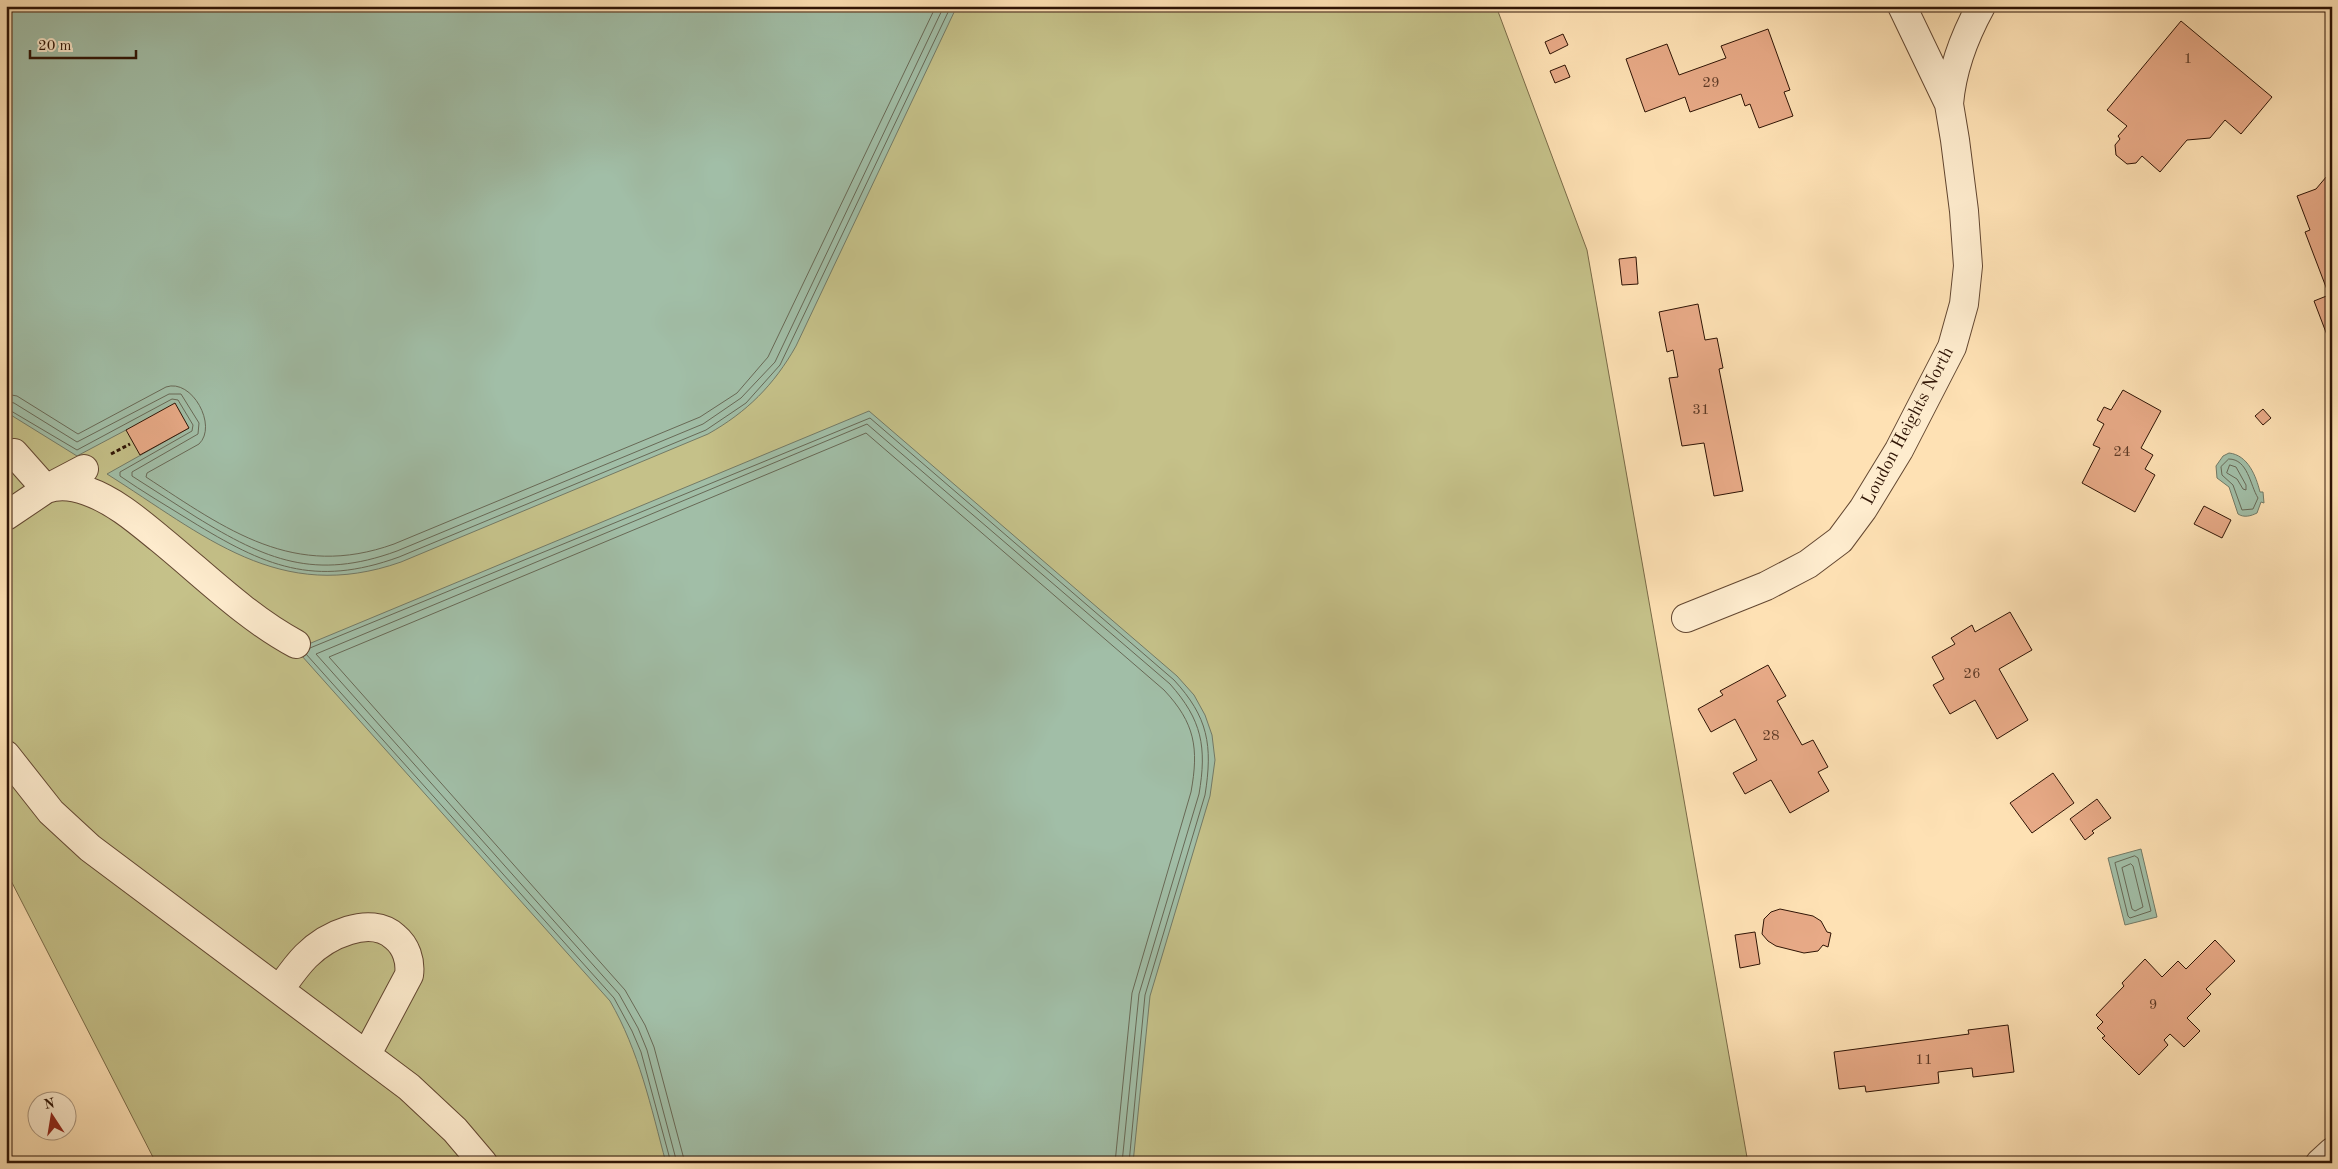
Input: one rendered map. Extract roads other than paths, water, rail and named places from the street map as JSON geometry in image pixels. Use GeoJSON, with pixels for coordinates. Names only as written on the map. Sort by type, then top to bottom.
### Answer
{"type":"FeatureCollection","features":[{"type":"Feature","properties":{"kind":"street","name":"Loudon Heights North"},"geometry":{"type":"LineString","coordinates":[[1686,618],[1766,586],[1808,564],[1840,540],[1853,525],[1879,483],[1942,370],[1960,324],[1968,266],[1960,175],[1949,104],[1902,6]]}},
{"type":"Feature","properties":{"kind":"street","name":"Loudon Heights North"},"geometry":{"type":"LineString","coordinates":[[1949,104],[1955,65],[1969,28],[1981,6]]}},
{"type":"Feature","properties":{"kind":"street"},"geometry":{"type":"LineString","coordinates":[[14,453],[46,490]]}},
{"type":"Feature","properties":{"kind":"street"},"geometry":{"type":"LineString","coordinates":[[6,516],[46,490],[84,469]]}},
{"type":"Feature","properties":{"kind":"street"},"geometry":{"type":"LineString","coordinates":[[46,490],[64,486],[77,488],[88,491],[125,511],[268,628],[296,644]]}},
{"type":"Feature","properties":{"kind":"street"},"geometry":{"type":"LineString","coordinates":[[6,755],[51,812],[90,848],[409,1087],[440,1116],[483,1163]]}},
{"type":"Feature","properties":{"kind":"street"},"geometry":{"type":"LineString","coordinates":[[280,989],[307,955],[334,937],[361,928],[379,928],[390,933],[399,941],[407,954],[410,965],[409,975],[367,1054]]}},
{"type":"Feature","properties":{"kind":"street"},"geometry":{"type":"LineString","coordinates":[[2320,1163],[2332,1152]]}},
{"type":"Feature","properties":{"kind":"water"},"geometry":{"type":"Polygon","coordinates":[[[6,6],[957,6],[796,346],[769,385],[747,407],[708,434],[401,562],[357,573],[317,575],[280,569],[245,557],[210,540],[107,474],[189,428],[126,430],[77,456],[6,412],[6,6]]]}},
{"type":"Feature","properties":{"kind":"water"},"geometry":{"type":"Polygon","coordinates":[[[869,411],[1177,676],[1194,695],[1205,715],[1212,735],[1215,760],[1210,796],[1150,996],[1133,1163],[666,1163],[637,1059],[610,1001],[301,655],[303,639],[311,643],[869,411]]]}},
{"type":"Feature","properties":{"kind":"water"},"geometry":{"type":"Polygon","coordinates":[[[2229,453],[2236,455],[2246,462],[2256,479],[2260,492],[2263,492],[2264,503],[2261,502],[2257,513],[2250,516],[2238,514],[2229,487],[2217,478],[2216,466],[2223,456],[2229,453]]]}},
{"type":"Feature","properties":{"kind":"water"},"geometry":{"type":"Polygon","coordinates":[[[2141,849],[2157,917],[2125,925],[2108,858],[2141,849]]]}}]}
